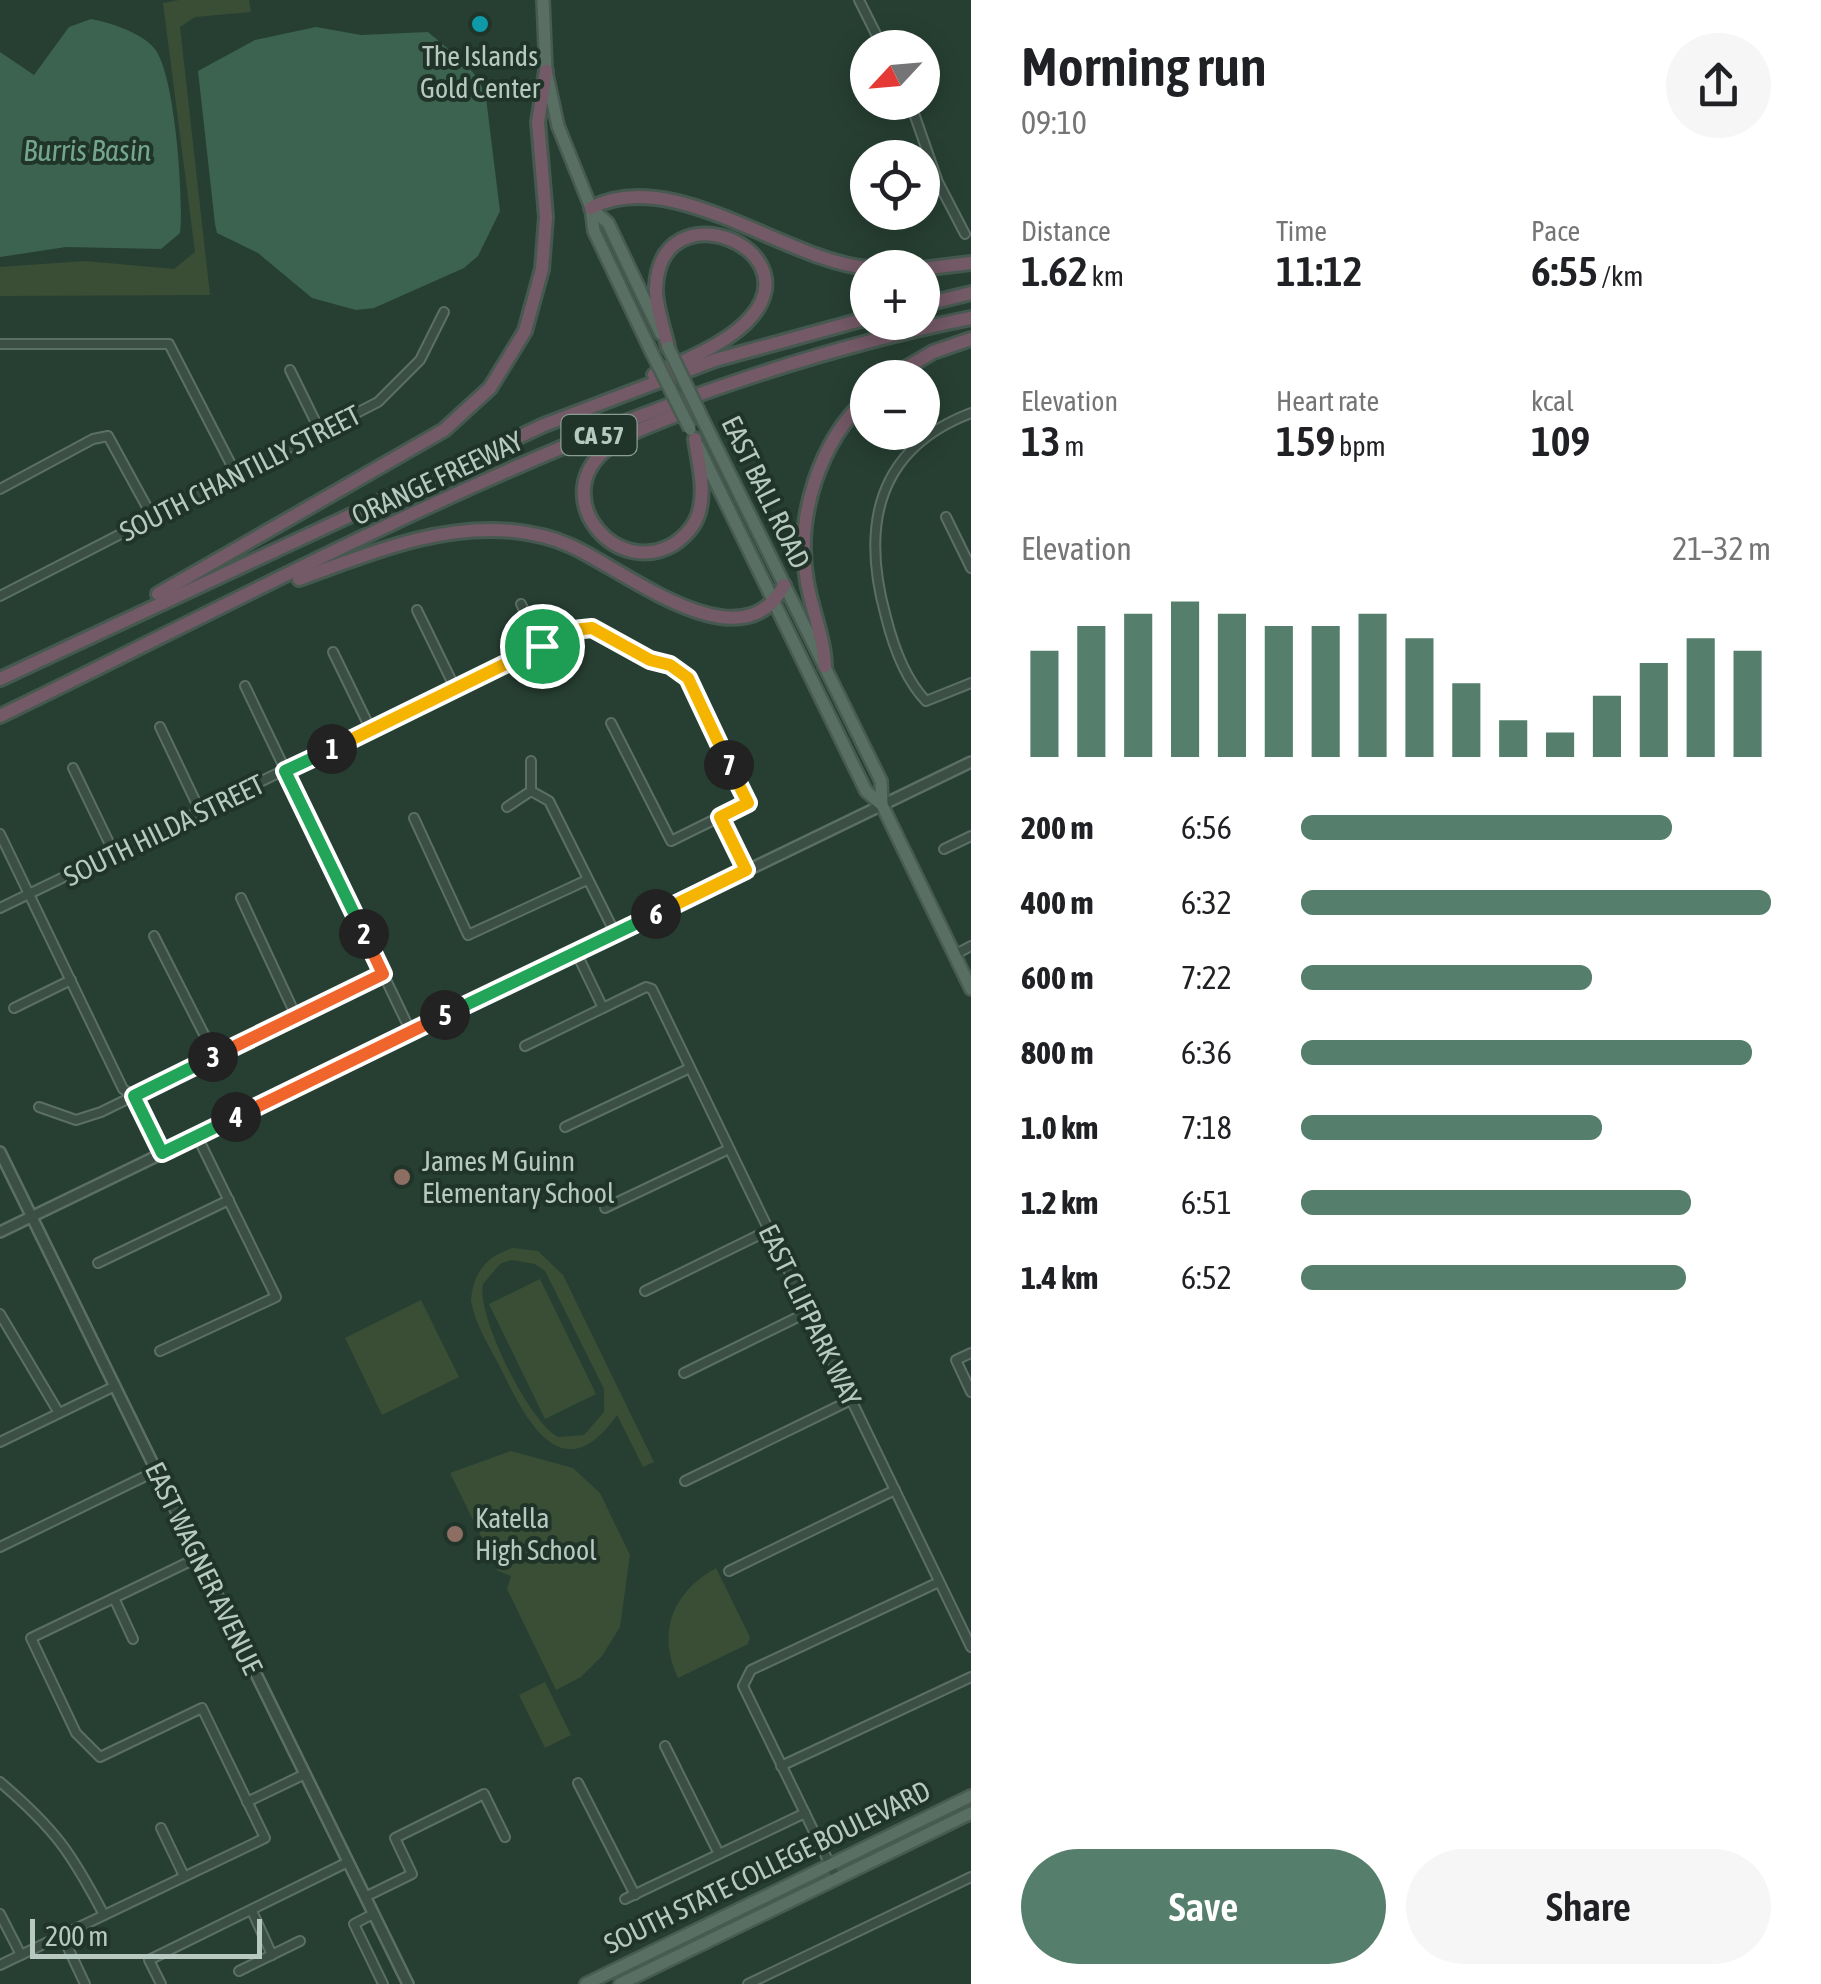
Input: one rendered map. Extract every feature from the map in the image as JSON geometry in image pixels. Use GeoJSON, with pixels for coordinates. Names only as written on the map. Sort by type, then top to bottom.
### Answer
{"type":"FeatureCollection","features":[{"type":"Feature","properties":{"kind":"highway"},"geometry":{"type":"LineString","coordinates":[[86,636],[444,430],[490,388],[524,331],[542,269],[546,217],[538,122],[546,71]]}},
{"type":"Feature","properties":{"kind":"highway"},"geometry":{"type":"LineString","coordinates":[[591,208],[620,198],[686,204],[832,262],[850,265]]}},
{"type":"Feature","properties":{"kind":"highway"},"geometry":{"type":"LineString","coordinates":[[544,425],[688,358],[750,318],[764,284],[756,258],[742,243],[712,232],[682,242],[668,254],[659,272],[656,292],[668,347]]}},
{"type":"Feature","properties":{"kind":"highway"},"geometry":{"type":"LineString","coordinates":[[940,267],[971,264]]}},
{"type":"Feature","properties":{"kind":"highway"},"geometry":{"type":"LineString","coordinates":[[940,300],[971,293]]}},
{"type":"Feature","properties":{"kind":"highway","name":"ORANGE FREEWAY"},"geometry":{"type":"LineString","coordinates":[[0,716],[456,493],[760,376],[971,318]]}},
{"type":"Feature","properties":{"kind":"highway","name":"ORANGE FREEWAY"},"geometry":{"type":"LineString","coordinates":[[0,679],[544,425],[716,360],[850,323]]}},
{"type":"Feature","properties":{"kind":"highway"},"geometry":{"type":"LineString","coordinates":[[919,360],[971,339]]}},
{"type":"Feature","properties":{"kind":"highway"},"geometry":{"type":"LineString","coordinates":[[692,434],[702,504],[692,528],[670,546],[647,554],[625,551],[602,537],[589,518],[584,494],[598,456],[611,446],[760,376]]}},
{"type":"Feature","properties":{"kind":"highway"},"geometry":{"type":"LineString","coordinates":[[824,666],[824,645],[806,581],[805,533],[822,460],[850,416]]}},
{"type":"Feature","properties":{"kind":"highway"},"geometry":{"type":"LineString","coordinates":[[245,598],[411,540],[492,530],[518,532],[572,546],[708,616],[741,618],[774,603],[784,584]]}},
{"type":"Feature","properties":{"kind":"main road","name":"EAST BALL ROAD"},"geometry":{"type":"LineString","coordinates":[[543,0],[546,71],[558,126],[591,208],[594,231],[866,790],[882,805],[971,989]]}},
{"type":"Feature","properties":{"kind":"main road","name":"EAST BALL ROAD"},"geometry":{"type":"LineString","coordinates":[[591,208],[608,224],[881,781],[882,805]]}},
{"type":"Feature","properties":{"kind":"main road","name":"SOUTH STATE COLLEGE BOULEVARD"},"geometry":{"type":"LineString","coordinates":[[595,1982],[971,1796]]}},
{"type":"Feature","properties":{"kind":"main road","name":"SOUTH STATE COLLEGE BOULEVARD"},"geometry":{"type":"LineString","coordinates":[[620,1984],[971,1813]]}},
{"type":"Feature","properties":{"kind":"street"},"geometry":{"type":"LineString","coordinates":[[859,0],[874,30]]}},
{"type":"Feature","properties":{"kind":"street"},"geometry":{"type":"LineString","coordinates":[[916,120],[938,182],[965,234]]}},
{"type":"Feature","properties":{"kind":"street","name":"SOUTH CHANTILLY STREET"},"geometry":{"type":"LineString","coordinates":[[0,596],[322,434],[396,388],[426,351],[444,312]]}},
{"type":"Feature","properties":{"kind":"street"},"geometry":{"type":"LineString","coordinates":[[0,344],[165,343],[180,357],[237,476]]}},
{"type":"Feature","properties":{"kind":"street"},"geometry":{"type":"LineString","coordinates":[[290,370],[322,434]]}},
{"type":"Feature","properties":{"kind":"street"},"geometry":{"type":"LineString","coordinates":[[971,413],[925,436],[906,454],[877,511],[872,549],[892,640],[926,701],[971,684]]}},
{"type":"Feature","properties":{"kind":"street"},"geometry":{"type":"LineString","coordinates":[[0,489],[98,437],[108,436],[152,518]]}},
{"type":"Feature","properties":{"kind":"street"},"geometry":{"type":"LineString","coordinates":[[946,517],[971,568]]}},
{"type":"Feature","properties":{"kind":"street"},"geometry":{"type":"LineString","coordinates":[[522,604],[542,646]]}},
{"type":"Feature","properties":{"kind":"street"},"geometry":{"type":"LineString","coordinates":[[417,610],[454,688]]}},
{"type":"Feature","properties":{"kind":"street","name":"SOUTH HILDA STREET"},"geometry":{"type":"LineString","coordinates":[[0,908],[573,630],[592,628],[688,678],[748,803],[720,817]]}},
{"type":"Feature","properties":{"kind":"street"},"geometry":{"type":"LineString","coordinates":[[333,652],[371,730]]}},
{"type":"Feature","properties":{"kind":"street"},"geometry":{"type":"LineString","coordinates":[[245,686],[410,1032]]}},
{"type":"Feature","properties":{"kind":"street"},"geometry":{"type":"LineString","coordinates":[[611,723],[671,841],[720,817],[746,870]]}},
{"type":"Feature","properties":{"kind":"street"},"geometry":{"type":"LineString","coordinates":[[160,726],[201,813]]}},
{"type":"Feature","properties":{"kind":"street"},"geometry":{"type":"LineString","coordinates":[[531,760],[531,791]]}},
{"type":"Feature","properties":{"kind":"street"},"geometry":{"type":"LineString","coordinates":[[0,1232],[971,762]]}},
{"type":"Feature","properties":{"kind":"street"},"geometry":{"type":"LineString","coordinates":[[73,768],[115,854]]}},
{"type":"Feature","properties":{"kind":"street"},"geometry":{"type":"LineString","coordinates":[[507,807],[531,791]]}},
{"type":"Feature","properties":{"kind":"street"},"geometry":{"type":"LineString","coordinates":[[531,791],[549,802],[615,934]]}},
{"type":"Feature","properties":{"kind":"street"},"geometry":{"type":"LineString","coordinates":[[414,818],[468,935],[587,880]]}},
{"type":"Feature","properties":{"kind":"street"},"geometry":{"type":"LineString","coordinates":[[0,834],[122,1089],[134,1096],[162,1153]]}},
{"type":"Feature","properties":{"kind":"street"},"geometry":{"type":"LineString","coordinates":[[944,849],[971,836]]}},
{"type":"Feature","properties":{"kind":"street"},"geometry":{"type":"LineString","coordinates":[[241,898],[296,1016]]}},
{"type":"Feature","properties":{"kind":"street"},"geometry":{"type":"LineString","coordinates":[[154,936],[215,1056]]}},
{"type":"Feature","properties":{"kind":"street"},"geometry":{"type":"LineString","coordinates":[[954,954],[971,946]]}},
{"type":"Feature","properties":{"kind":"street"},"geometry":{"type":"LineString","coordinates":[[526,1046],[603,1008],[576,952]]}},
{"type":"Feature","properties":{"kind":"street"},"geometry":{"type":"LineString","coordinates":[[39,1107],[76,1120],[134,1096],[383,974]]}},
{"type":"Feature","properties":{"kind":"street"},"geometry":{"type":"LineString","coordinates":[[14,1008],[71,980]]}},
{"type":"Feature","properties":{"kind":"street","name":"EAST CLIFPARK WAY"},"geometry":{"type":"LineString","coordinates":[[603,1008],[646,987],[652,990],[971,1648]]}},
{"type":"Feature","properties":{"kind":"street"},"geometry":{"type":"LineString","coordinates":[[565,1127],[690,1068]]}},
{"type":"Feature","properties":{"kind":"street"},"geometry":{"type":"LineString","coordinates":[[160,1351],[276,1297],[197,1136]]}},
{"type":"Feature","properties":{"kind":"street"},"geometry":{"type":"LineString","coordinates":[[606,1208],[729,1149]]}},
{"type":"Feature","properties":{"kind":"street","name":"EAST WAGNER AVENUE"},"geometry":{"type":"LineString","coordinates":[[0,1152],[408,1984]]}},
{"type":"Feature","properties":{"kind":"street"},"geometry":{"type":"LineString","coordinates":[[98,1262],[228,1200]]}},
{"type":"Feature","properties":{"kind":"street"},"geometry":{"type":"LineString","coordinates":[[644,1291],[768,1230]]}},
{"type":"Feature","properties":{"kind":"street"},"geometry":{"type":"LineString","coordinates":[[684,1372],[808,1312]]}},
{"type":"Feature","properties":{"kind":"street"},"geometry":{"type":"LineString","coordinates":[[0,1314],[39,1374],[58,1413]]}},
{"type":"Feature","properties":{"kind":"street"},"geometry":{"type":"LineString","coordinates":[[971,1353],[956,1360],[971,1392]]}},
{"type":"Feature","properties":{"kind":"street"},"geometry":{"type":"LineString","coordinates":[[0,1442],[115,1386]]}},
{"type":"Feature","properties":{"kind":"street"},"geometry":{"type":"LineString","coordinates":[[685,1481],[851,1400]]}},
{"type":"Feature","properties":{"kind":"street"},"geometry":{"type":"LineString","coordinates":[[0,1547],[156,1471]]}},
{"type":"Feature","properties":{"kind":"street"},"geometry":{"type":"LineString","coordinates":[[729,1571],[895,1490]]}},
{"type":"Feature","properties":{"kind":"street"},"geometry":{"type":"LineString","coordinates":[[0,1965],[264,1838],[202,1708],[100,1758],[76,1733],[31,1638],[199,1558]]}},
{"type":"Feature","properties":{"kind":"street"},"geometry":{"type":"LineString","coordinates":[[837,1879],[743,1686],[746,1677],[751,1670],[940,1582]]}},
{"type":"Feature","properties":{"kind":"street"},"geometry":{"type":"LineString","coordinates":[[114,1598],[133,1638]]}},
{"type":"Feature","properties":{"kind":"street"},"geometry":{"type":"LineString","coordinates":[[781,1766],[971,1677]]}},
{"type":"Feature","properties":{"kind":"street"},"geometry":{"type":"LineString","coordinates":[[665,1746],[719,1854]]}},
{"type":"Feature","properties":{"kind":"street"},"geometry":{"type":"LineString","coordinates":[[247,1802],[305,1774]]}},
{"type":"Feature","properties":{"kind":"street"},"geometry":{"type":"LineString","coordinates":[[0,1782],[70,1850],[104,1915]]}},
{"type":"Feature","properties":{"kind":"street"},"geometry":{"type":"LineString","coordinates":[[578,1782],[635,1894]]}},
{"type":"Feature","properties":{"kind":"street"},"geometry":{"type":"LineString","coordinates":[[366,1897],[412,1874],[395,1838],[484,1794],[505,1837]]}},
{"type":"Feature","properties":{"kind":"street"},"geometry":{"type":"LineString","coordinates":[[625,1899],[805,1814]]}},
{"type":"Feature","properties":{"kind":"street"},"geometry":{"type":"LineString","coordinates":[[161,1828],[184,1876]]}},
{"type":"Feature","properties":{"kind":"street"},"geometry":{"type":"LineString","coordinates":[[160,1984],[149,1960],[348,1862]]}},
{"type":"Feature","properties":{"kind":"street"},"geometry":{"type":"LineString","coordinates":[[748,1984],[971,1877]]}},
{"type":"Feature","properties":{"kind":"street"},"geometry":{"type":"LineString","coordinates":[[252,1911],[272,1955]]}},
{"type":"Feature","properties":{"kind":"street"},"geometry":{"type":"LineString","coordinates":[[0,1914],[20,1955]]}},
{"type":"Feature","properties":{"kind":"street"},"geometry":{"type":"LineString","coordinates":[[374,1914],[354,1924],[382,1982],[402,1971]]}},
{"type":"Feature","properties":{"kind":"street"},"geometry":{"type":"LineString","coordinates":[[62,1935],[85,1984]]}},
{"type":"Feature","properties":{"kind":"street"},"geometry":{"type":"LineString","coordinates":[[239,1971],[300,1941]]}},
{"type":"Feature","properties":{"kind":"shaded area"},"geometry":{"type":"Polygon","coordinates":[[[249,0],[251,12],[195,17],[180,27],[210,295],[0,296],[0,267],[85,261],[174,269],[195,252],[163,3],[249,0]]]}},
{"type":"Feature","properties":{"kind":"shaded area"},"geometry":{"type":"Polygon","coordinates":[[[513,1248],[538,1251],[563,1275],[654,1462],[643,1467],[617,1415],[597,1438],[579,1448],[562,1448],[547,1440],[521,1407],[483,1335],[471,1301],[483,1267],[513,1248]],[[511,1260],[500,1264],[483,1284],[488,1319],[507,1366],[546,1427],[558,1437],[584,1435],[604,1412],[604,1389],[545,1271],[535,1264],[511,1260]]]}},
{"type":"Feature","properties":{"kind":"shaded area"},"geometry":{"type":"Polygon","coordinates":[[[540,1279],[596,1394],[545,1419],[489,1304],[540,1279]]]}},
{"type":"Feature","properties":{"kind":"shaded area"},"geometry":{"type":"Polygon","coordinates":[[[421,1300],[459,1377],[382,1415],[345,1338],[421,1300]]]}},
{"type":"Feature","properties":{"kind":"shaded area"},"geometry":{"type":"Polygon","coordinates":[[[511,1451],[573,1468],[600,1493],[630,1555],[620,1627],[602,1656],[581,1677],[556,1690],[507,1589],[511,1576],[498,1571],[450,1473],[511,1451]]]}},
{"type":"Feature","properties":{"kind":"shaded area"},"geometry":{"type":"Polygon","coordinates":[[[716,1568],[750,1637],[748,1644],[678,1678],[669,1645],[673,1615],[689,1589],[716,1568]]]}},
{"type":"Feature","properties":{"kind":"shaded area"},"geometry":{"type":"Polygon","coordinates":[[[545,1682],[571,1735],[545,1748],[519,1695],[545,1682]]]}},
{"type":"Feature","properties":{"kind":"water","name":"Burris Basin"},"geometry":{"type":"Polygon","coordinates":[[[91,19],[142,38],[161,61],[173,108],[181,194],[180,233],[161,249],[66,247],[0,257],[0,52],[34,75],[69,27],[91,19]]]}},
{"type":"Feature","properties":{"kind":"water"},"geometry":{"type":"Polygon","coordinates":[[[316,27],[361,35],[428,32],[465,63],[479,80],[486,98],[500,211],[478,256],[464,268],[374,308],[356,310],[312,298],[258,253],[217,233],[215,224],[198,71],[255,40],[316,27]]]}},
{"type":"Feature","properties":{"kind":"place","name":"The Islands Gold Center"},"geometry":{"type":"Point","coordinates":[480,24]}},
{"type":"Feature","properties":{"kind":"place","name":"James M Guinn Elementary School"},"geometry":{"type":"Point","coordinates":[402,1177]}},
{"type":"Feature","properties":{"kind":"place","name":"Katella High School"},"geometry":{"type":"Point","coordinates":[455,1534]}},
{"type":"Feature","properties":{"kind":"route"},"geometry":{"type":"LineString","coordinates":[[592,628],[650,660],[670,665],[688,678],[748,803],[720,817],[746,870],[162,1153],[134,1096],[383,974],[285,771],[542,646],[573,630],[592,628]]}}]}
